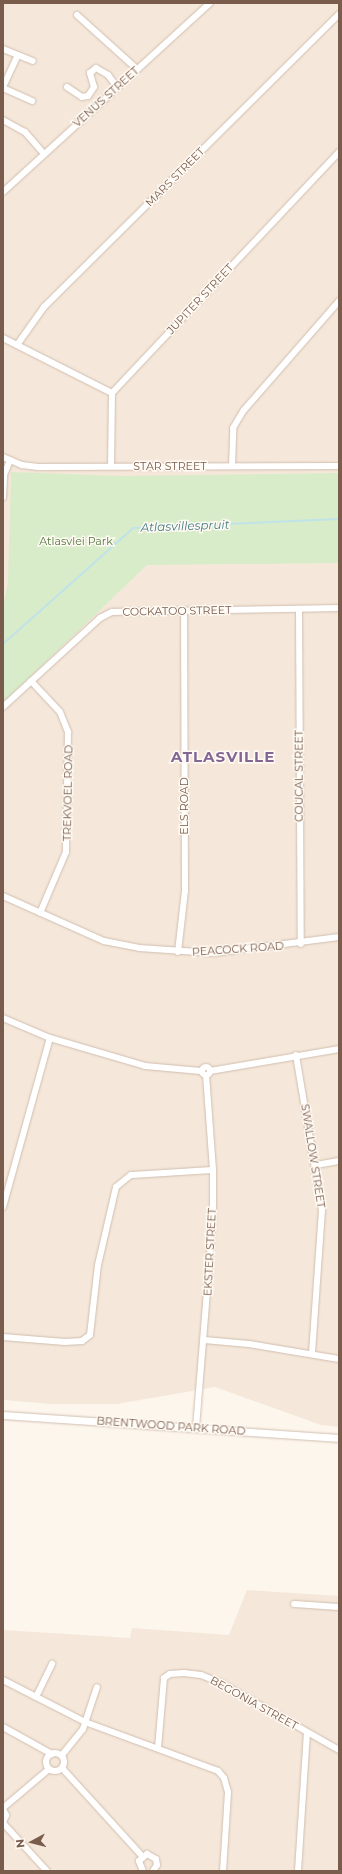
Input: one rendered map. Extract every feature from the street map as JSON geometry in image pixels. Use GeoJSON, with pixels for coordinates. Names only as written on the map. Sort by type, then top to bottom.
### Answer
{"type":"FeatureCollection","features":[{"type":"Feature","properties":{"kind":"street","name":"VENUS STREET"},"geometry":{"type":"LineString","coordinates":[[4,190],[210,3]]}},
{"type":"Feature","properties":{"kind":"street","name":"MARS STREET"},"geometry":{"type":"LineString","coordinates":[[17,345],[44,307],[339,14]]}},
{"type":"Feature","properties":{"kind":"street"},"geometry":{"type":"LineString","coordinates":[[77,15],[137,70]]}},
{"type":"Feature","properties":{"kind":"street"},"geometry":{"type":"LineString","coordinates":[[3,49],[33,61]]}},
{"type":"Feature","properties":{"kind":"street"},"geometry":{"type":"LineString","coordinates":[[18,55],[3,88],[32,101]]}},
{"type":"Feature","properties":{"kind":"street"},"geometry":{"type":"LineString","coordinates":[[66,86],[82,97],[88,96],[94,87],[90,73],[96,68],[108,76],[117,87]]}},
{"type":"Feature","properties":{"kind":"street"},"geometry":{"type":"LineString","coordinates":[[3,120],[25,132],[44,154]]}},
{"type":"Feature","properties":{"kind":"street","name":"JUPITER STREET"},"geometry":{"type":"LineString","coordinates":[[112,393],[339,152]]}},
{"type":"Feature","properties":{"kind":"street"},"geometry":{"type":"LineString","coordinates":[[232,466],[233,428],[244,410],[339,301]]}},
{"type":"Feature","properties":{"kind":"street"},"geometry":{"type":"LineString","coordinates":[[3,338],[112,393],[111,466]]}},
{"type":"Feature","properties":{"kind":"street","name":"STAR STREET"},"geometry":{"type":"LineString","coordinates":[[3,457],[33,466],[339,466]]}},
{"type":"Feature","properties":{"kind":"street"},"geometry":{"type":"LineString","coordinates":[[3,497],[4,475],[10,460]]}},
{"type":"Feature","properties":{"kind":"street","name":"COCKATOO STREET"},"geometry":{"type":"LineString","coordinates":[[3,707],[100,618],[127,610],[184,612],[339,608]]}},
{"type":"Feature","properties":{"kind":"street","name":"COUCAL STREET"},"geometry":{"type":"LineString","coordinates":[[299,609],[301,944]]}},
{"type":"Feature","properties":{"kind":"street","name":"ELS ROAD"},"geometry":{"type":"LineString","coordinates":[[178,952],[184,891],[184,612]]}},
{"type":"Feature","properties":{"kind":"street","name":"TREKVOEL ROAD"},"geometry":{"type":"LineString","coordinates":[[31,681],[60,712],[68,732],[66,852],[40,913]]}},
{"type":"Feature","properties":{"kind":"street","name":"PEACOCK ROAD"},"geometry":{"type":"LineString","coordinates":[[3,896],[104,941],[178,952],[213,953],[301,944],[339,937]]}},
{"type":"Feature","properties":{"kind":"street"},"geometry":{"type":"LineString","coordinates":[[3,1018],[50,1038],[145,1066],[206,1072],[339,1049]]}},
{"type":"Feature","properties":{"kind":"street"},"geometry":{"type":"LineString","coordinates":[[3,1208],[50,1038]]}},
{"type":"Feature","properties":{"kind":"street","name":"SWALLOW STREET"},"geometry":{"type":"LineString","coordinates":[[296,1056],[316,1165],[322,1210],[312,1353]]}},
{"type":"Feature","properties":{"kind":"street","name":"EKSTER STREET"},"geometry":{"type":"LineString","coordinates":[[196,1428],[213,1215],[213,1170],[206,1072]]}},
{"type":"Feature","properties":{"kind":"street"},"geometry":{"type":"LineString","coordinates":[[316,1165],[339,1161]]}},
{"type":"Feature","properties":{"kind":"street"},"geometry":{"type":"LineString","coordinates":[[3,1337],[65,1342],[82,1341],[90,1335],[98,1265],[116,1187],[131,1175],[213,1170]]}},
{"type":"Feature","properties":{"kind":"street"},"geometry":{"type":"LineString","coordinates":[[204,1340],[312,1353],[339,1359]]}},
{"type":"Feature","properties":{"kind":"street","name":"BRENTWOOD PARK ROAD"},"geometry":{"type":"LineString","coordinates":[[3,1415],[339,1438]]}},
{"type":"Feature","properties":{"kind":"street"},"geometry":{"type":"LineString","coordinates":[[294,1604],[339,1607]]}},
{"type":"Feature","properties":{"kind":"street"},"geometry":{"type":"LineString","coordinates":[[36,1697],[52,1664]]}},
{"type":"Feature","properties":{"kind":"street","name":"BEGONIA STREET"},"geometry":{"type":"LineString","coordinates":[[158,1748],[163,1680],[170,1674],[206,1677],[339,1750]]}},
{"type":"Feature","properties":{"kind":"street"},"geometry":{"type":"LineString","coordinates":[[3,1680],[85,1722],[214,1769],[224,1778],[228,1802],[224,1871]]}},
{"type":"Feature","properties":{"kind":"street"},"geometry":{"type":"LineString","coordinates":[[62,1755],[78,1737],[85,1722],[97,1687]]}},
{"type":"Feature","properties":{"kind":"street"},"geometry":{"type":"LineString","coordinates":[[3,1727],[52,1754],[62,1755]]}},
{"type":"Feature","properties":{"kind":"street"},"geometry":{"type":"LineString","coordinates":[[298,1871],[308,1733]]}},
{"type":"Feature","properties":{"kind":"street"},"geometry":{"type":"LineString","coordinates":[[49,1769],[46,1761],[52,1754]]}},
{"type":"Feature","properties":{"kind":"street"},"geometry":{"type":"LineString","coordinates":[[49,1769],[54,1771],[62,1768],[65,1763],[62,1755]]}},
{"type":"Feature","properties":{"kind":"street"},"geometry":{"type":"LineString","coordinates":[[62,1768],[142,1856]]}},
{"type":"Feature","properties":{"kind":"street"},"geometry":{"type":"LineString","coordinates":[[47,1871],[3,1823],[6,1815],[3,1808],[49,1769]]}},
{"type":"Feature","properties":{"kind":"street"},"geometry":{"type":"LineString","coordinates":[[142,1856],[147,1854],[154,1857],[157,1865],[153,1871]]}},
{"type":"Feature","properties":{"kind":"street"},"geometry":{"type":"LineString","coordinates":[[142,1856],[139,1864],[143,1871]]}},
{"type":"Feature","properties":{"kind":"shaded area"},"geometry":{"type":"Polygon","coordinates":[[[3,3],[339,3],[339,1427],[321,1425],[215,1387],[117,1404],[52,1404],[3,1400],[3,3]]]}},
{"type":"Feature","properties":{"kind":"shaded area"},"geometry":{"type":"Polygon","coordinates":[[[247,1590],[339,1596],[339,1871],[3,1871],[3,1630],[130,1638],[132,1628],[229,1635],[247,1590]]]}},
{"type":"Feature","properties":{"kind":"green space","name":"Atlasvlei Park"},"geometry":{"type":"Polygon","coordinates":[[[11,472],[121,476],[339,473],[339,563],[147,565],[3,703],[3,607],[8,582],[11,472]]]}},
{"type":"Feature","properties":{"kind":"waterway","name":"Atlasvillespruit"},"geometry":{"type":"LineString","coordinates":[[3,644],[133,528],[339,519]]}},
{"type":"Feature","properties":{"kind":"district","name":"ATLASVILLE"},"geometry":{"type":"Point","coordinates":[223,757]}}]}
